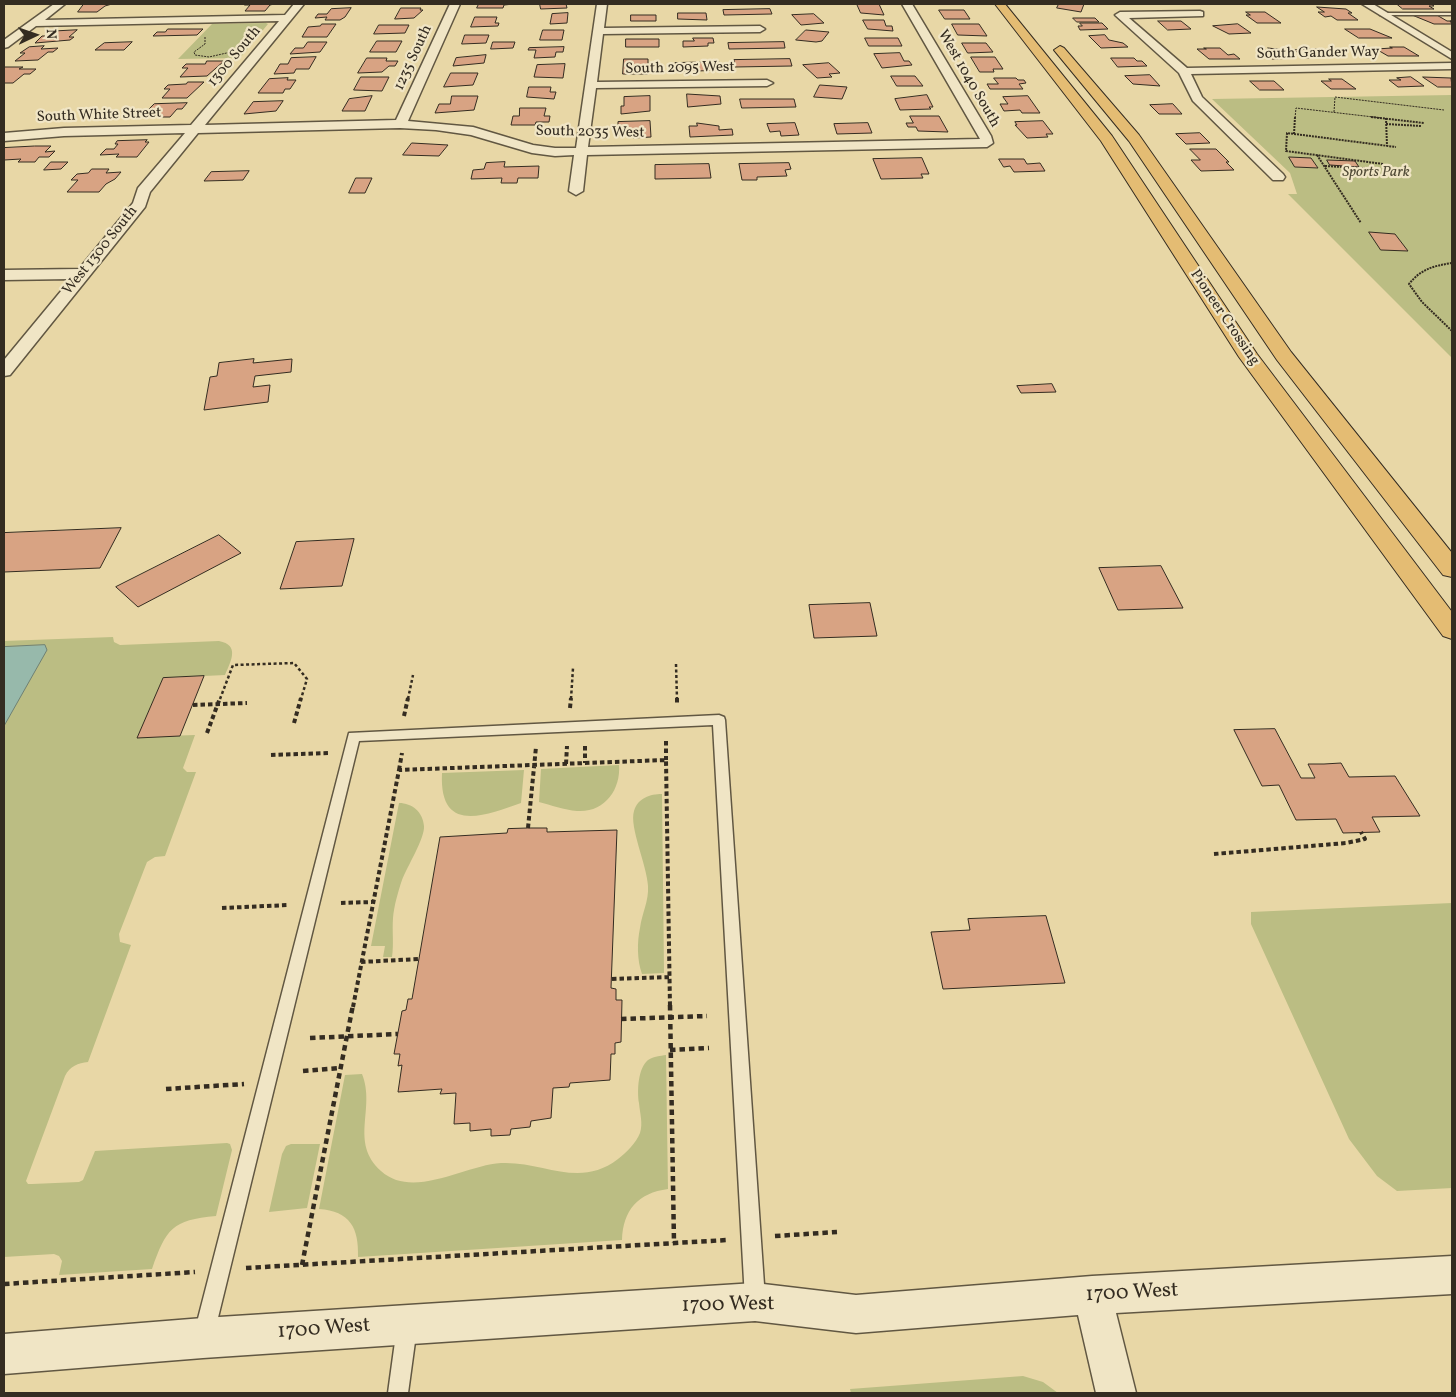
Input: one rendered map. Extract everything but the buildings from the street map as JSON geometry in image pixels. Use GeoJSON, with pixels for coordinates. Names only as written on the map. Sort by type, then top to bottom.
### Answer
{"type":"FeatureCollection","features":[{"type":"Feature","properties":{"kind":"highway","name":"Pioneer Crossing"},"geometry":{"type":"LineString","coordinates":[[1000,4],[1107,138],[1249,357],[1452,630]]}},
{"type":"Feature","properties":{"kind":"highway","name":"Pioneer Crossing"},"geometry":{"type":"LineString","coordinates":[[1052,40],[1129,132],[1284,356],[1452,569]]}},
{"type":"Feature","properties":{"kind":"street"},"geometry":{"type":"LineString","coordinates":[[4,45],[60,4]]}},
{"type":"Feature","properties":{"kind":"street","name":"1300 South"},"geometry":{"type":"LineString","coordinates":[[195,129],[299,4]]}},
{"type":"Feature","properties":{"kind":"street","name":"1235 South"},"geometry":{"type":"LineString","coordinates":[[400,124],[455,4]]}},
{"type":"Feature","properties":{"kind":"street"},"geometry":{"type":"LineString","coordinates":[[576,192],[602,4]]}},
{"type":"Feature","properties":{"kind":"street","name":"West 1040 South"},"geometry":{"type":"LineString","coordinates":[[907,4],[985,136],[987,144]]}},
{"type":"Feature","properties":{"kind":"street"},"geometry":{"type":"LineString","coordinates":[[1367,4],[1452,56]]}},
{"type":"Feature","properties":{"kind":"street"},"geometry":{"type":"LineString","coordinates":[[1200,14],[1120,14],[1184,72],[1197,99],[1278,177]]}},
{"type":"Feature","properties":{"kind":"street"},"geometry":{"type":"LineString","coordinates":[[34,22],[286,18]]}},
{"type":"Feature","properties":{"kind":"street"},"geometry":{"type":"LineString","coordinates":[[599,31],[760,29]]}},
{"type":"Feature","properties":{"kind":"street","name":"South Gander Way"},"geometry":{"type":"LineString","coordinates":[[1184,72],[1452,66]]}},
{"type":"Feature","properties":{"kind":"street","name":"South 2095 West"},"geometry":{"type":"LineString","coordinates":[[592,85],[767,82]]}},
{"type":"Feature","properties":{"kind":"street","name":"South 2035 West"},"geometry":{"type":"LineString","coordinates":[[195,129],[400,124],[436,126],[473,131],[532,149],[582,152],[987,144]]}},
{"type":"Feature","properties":{"kind":"street","name":"South White Street"},"geometry":{"type":"LineString","coordinates":[[4,137],[64,132],[195,129]]}},
{"type":"Feature","properties":{"kind":"street","name":"West 1300 South"},"geometry":{"type":"LineString","coordinates":[[4,371],[140,204],[143,191],[195,129]]}},
{"type":"Feature","properties":{"kind":"street"},"geometry":{"type":"LineString","coordinates":[[4,275],[83,274]]}},
{"type":"Feature","properties":{"kind":"street","name":"1700 West"},"geometry":{"type":"LineString","coordinates":[[4,1354],[203,1338],[755,1302],[856,1314],[1092,1295],[1452,1276]]}},
{"type":"Feature","properties":{"kind":"street"},"geometry":{"type":"LineString","coordinates":[[1092,1295],[1116,1393]]}},
{"type":"Feature","properties":{"kind":"lane"},"geometry":{"type":"LineString","coordinates":[[1382,14],[1452,14]]}},
{"type":"Feature","properties":{"kind":"lane"},"geometry":{"type":"LineString","coordinates":[[203,1338],[222,1270],[354,736],[719,720],[755,1302]]}},
{"type":"Feature","properties":{"kind":"lane"},"geometry":{"type":"LineString","coordinates":[[398,1393],[407,1325]]}},
{"type":"Feature","properties":{"kind":"path"},"geometry":{"type":"LineString","coordinates":[[235,52],[209,56],[200,56],[193,53],[205,44],[207,35],[235,28],[246,19]]}},
{"type":"Feature","properties":{"kind":"path"},"geometry":{"type":"LineString","coordinates":[[1334,112],[1336,97],[1444,110]]}},
{"type":"Feature","properties":{"kind":"path"},"geometry":{"type":"LineString","coordinates":[[1294,134],[1296,108],[1424,123]]}},
{"type":"Feature","properties":{"kind":"path"},"geometry":{"type":"LineString","coordinates":[[1386,118],[1387,146]]}},
{"type":"Feature","properties":{"kind":"path"},"geometry":{"type":"LineString","coordinates":[[1386,124],[1421,126]]}},
{"type":"Feature","properties":{"kind":"path"},"geometry":{"type":"LineString","coordinates":[[1383,164],[1286,151],[1287,133],[1396,147]]}},
{"type":"Feature","properties":{"kind":"path"},"geometry":{"type":"LineString","coordinates":[[1317,155],[1361,223]]}},
{"type":"Feature","properties":{"kind":"path"},"geometry":{"type":"LineString","coordinates":[[1324,166],[1378,168]]}},
{"type":"Feature","properties":{"kind":"path"},"geometry":{"type":"LineString","coordinates":[[1452,263],[1418,271],[1408,284],[1413,292],[1452,331]]}},
{"type":"Feature","properties":{"kind":"path"},"geometry":{"type":"LineString","coordinates":[[207,733],[233,665],[294,663],[307,679],[294,723]]}},
{"type":"Feature","properties":{"kind":"path"},"geometry":{"type":"LineString","coordinates":[[676,664],[677,707]]}},
{"type":"Feature","properties":{"kind":"path"},"geometry":{"type":"LineString","coordinates":[[570,712],[573,668]]}},
{"type":"Feature","properties":{"kind":"path"},"geometry":{"type":"LineString","coordinates":[[404,719],[413,675]]}},
{"type":"Feature","properties":{"kind":"path"},"geometry":{"type":"LineString","coordinates":[[193,704],[247,703]]}},
{"type":"Feature","properties":{"kind":"path"},"geometry":{"type":"LineString","coordinates":[[566,764],[568,741]]}},
{"type":"Feature","properties":{"kind":"path"},"geometry":{"type":"LineString","coordinates":[[584,763],[586,741]]}},
{"type":"Feature","properties":{"kind":"path"},"geometry":{"type":"LineString","coordinates":[[674,1243],[666,741],[675,741]]}},
{"type":"Feature","properties":{"kind":"path"},"geometry":{"type":"LineString","coordinates":[[528,828],[536,743]]}},
{"type":"Feature","properties":{"kind":"path"},"geometry":{"type":"LineString","coordinates":[[271,755],[334,753]]}},
{"type":"Feature","properties":{"kind":"path"},"geometry":{"type":"LineString","coordinates":[[302,1265],[399,770],[666,760]]}},
{"type":"Feature","properties":{"kind":"path"},"geometry":{"type":"LineString","coordinates":[[1214,854],[1346,843],[1365,839],[1361,832]]}},
{"type":"Feature","properties":{"kind":"path"},"geometry":{"type":"LineString","coordinates":[[340,903],[372,902]]}},
{"type":"Feature","properties":{"kind":"path"},"geometry":{"type":"LineString","coordinates":[[222,908],[295,905]]}},
{"type":"Feature","properties":{"kind":"path"},"geometry":{"type":"LineString","coordinates":[[361,962],[419,959]]}},
{"type":"Feature","properties":{"kind":"path"},"geometry":{"type":"LineString","coordinates":[[612,979],[669,977]]}},
{"type":"Feature","properties":{"kind":"path"},"geometry":{"type":"LineString","coordinates":[[621,1020],[707,1016]]}},
{"type":"Feature","properties":{"kind":"path"},"geometry":{"type":"LineString","coordinates":[[310,1038],[398,1034]]}},
{"type":"Feature","properties":{"kind":"path"},"geometry":{"type":"LineString","coordinates":[[670,1050],[709,1048]]}},
{"type":"Feature","properties":{"kind":"path"},"geometry":{"type":"LineString","coordinates":[[303,1071],[340,1068]]}},
{"type":"Feature","properties":{"kind":"path"},"geometry":{"type":"LineString","coordinates":[[166,1089],[247,1084]]}},
{"type":"Feature","properties":{"kind":"path"},"geometry":{"type":"LineString","coordinates":[[4,1284],[837,1232]]}},
{"type":"Feature","properties":{"kind":"green space"},"geometry":{"type":"Polygon","coordinates":[[[212,24],[268,24],[240,58],[178,59],[212,24]]]}},
{"type":"Feature","properties":{"kind":"green space","name":"Sports Park"},"geometry":{"type":"Polygon","coordinates":[[[1452,95],[1452,358],[1288,194],[1297,194],[1290,173],[1212,99],[1452,95]]]}},
{"type":"Feature","properties":{"kind":"green space"},"geometry":{"type":"Polygon","coordinates":[[[113,637],[114,642],[120,645],[219,641],[230,646],[232,654],[225,675],[163,678],[138,737],[195,735],[183,768],[187,772],[196,772],[165,856],[155,857],[147,862],[119,934],[120,942],[131,945],[88,1062],[75,1066],[65,1076],[26,1181],[28,1184],[79,1182],[83,1180],[95,1151],[227,1143],[230,1144],[232,1150],[216,1216],[189,1220],[173,1229],[162,1244],[152,1269],[59,1275],[62,1261],[59,1256],[54,1254],[4,1257],[4,641],[113,637]]]}},
{"type":"Feature","properties":{"kind":"green space"},"geometry":{"type":"Polygon","coordinates":[[[619,765],[619,774],[614,791],[603,804],[595,808],[587,811],[577,811],[562,809],[539,802],[541,769],[619,765]]]}},
{"type":"Feature","properties":{"kind":"green space"},"geometry":{"type":"Polygon","coordinates":[[[524,770],[521,803],[493,812],[466,816],[456,813],[448,805],[443,792],[442,773],[524,770]]]}},
{"type":"Feature","properties":{"kind":"green space"},"geometry":{"type":"Polygon","coordinates":[[[662,794],[664,973],[642,974],[638,957],[638,939],[648,886],[633,818],[634,811],[641,800],[649,796],[662,794]]]}},
{"type":"Feature","properties":{"kind":"green space"},"geometry":{"type":"Polygon","coordinates":[[[399,803],[404,803],[416,809],[422,816],[424,831],[402,880],[396,899],[393,918],[392,957],[383,957],[385,946],[371,946],[399,803]]]}},
{"type":"Feature","properties":{"kind":"green space"},"geometry":{"type":"Polygon","coordinates":[[[1452,903],[1452,1188],[1397,1191],[1377,1176],[1349,1139],[1251,924],[1251,912],[1452,903]]]}},
{"type":"Feature","properties":{"kind":"green space"},"geometry":{"type":"Polygon","coordinates":[[[666,1055],[668,1189],[648,1194],[634,1205],[625,1220],[622,1240],[358,1257],[357,1238],[350,1223],[338,1213],[319,1209],[345,1075],[362,1074],[366,1087],[365,1137],[367,1149],[372,1160],[381,1171],[394,1179],[408,1182],[424,1182],[501,1163],[517,1163],[575,1173],[604,1168],[621,1157],[633,1144],[641,1129],[638,1092],[642,1068],[648,1060],[666,1055]]]}},
{"type":"Feature","properties":{"kind":"green space"},"geometry":{"type":"Polygon","coordinates":[[[291,1144],[320,1144],[307,1208],[269,1212],[282,1154],[286,1146],[291,1144]]]}},
{"type":"Feature","properties":{"kind":"green space"},"geometry":{"type":"Polygon","coordinates":[[[1023,1376],[1043,1382],[1058,1393],[851,1393],[850,1389],[1023,1376]]]}},
{"type":"Feature","properties":{"kind":"shaded area"},"geometry":{"type":"Polygon","coordinates":[[[45,645],[47,650],[4,726],[4,647],[45,645]]]}}]}
